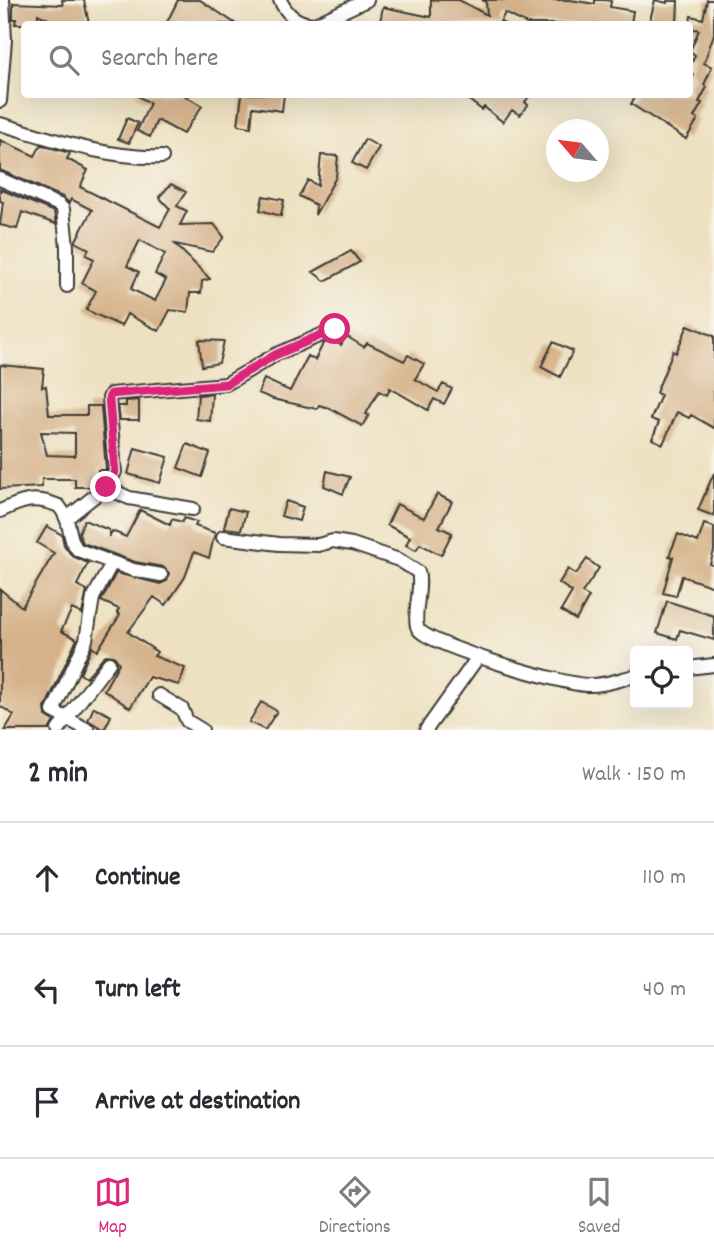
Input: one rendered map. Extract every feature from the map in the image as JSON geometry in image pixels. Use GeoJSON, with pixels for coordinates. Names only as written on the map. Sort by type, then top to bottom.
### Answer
{"type":"FeatureCollection","features":[{"type":"Feature","properties":{"kind":"street"},"geometry":{"type":"LineString","coordinates":[[0,101],[5,40],[3,0]]}},
{"type":"Feature","properties":{"kind":"street"},"geometry":{"type":"LineString","coordinates":[[280,0],[289,15],[299,21]]}},
{"type":"Feature","properties":{"kind":"street"},"geometry":{"type":"LineString","coordinates":[[322,21],[367,0]]}},
{"type":"Feature","properties":{"kind":"street"},"geometry":{"type":"LineString","coordinates":[[0,124],[47,139],[135,158],[162,157]]}},
{"type":"Feature","properties":{"kind":"street"},"geometry":{"type":"LineString","coordinates":[[0,179],[60,205],[63,209],[66,286]]}},
{"type":"Feature","properties":{"kind":"street"},"geometry":{"type":"LineString","coordinates":[[67,518],[106,487],[115,472],[109,398],[111,394],[226,384],[275,355],[335,329]]}},
{"type":"Feature","properties":{"kind":"street"},"geometry":{"type":"LineString","coordinates":[[106,487],[129,498],[193,509]]}},
{"type":"Feature","properties":{"kind":"street"},"geometry":{"type":"LineString","coordinates":[[0,511],[35,499],[58,506],[67,518],[75,547],[112,563],[161,575]]}},
{"type":"Feature","properties":{"kind":"street"},"geometry":{"type":"LineString","coordinates":[[223,537],[279,544],[317,545],[333,541],[352,544],[400,560],[415,568],[421,579],[416,624],[419,630],[478,657],[576,684],[597,685],[630,677]]}},
{"type":"Feature","properties":{"kind":"street"},"geometry":{"type":"LineString","coordinates":[[88,730],[53,712],[53,709],[82,648],[93,598],[112,563]]}},
{"type":"Feature","properties":{"kind":"street"},"geometry":{"type":"LineString","coordinates":[[426,730],[478,657]]}},
{"type":"Feature","properties":{"kind":"street"},"geometry":{"type":"LineString","coordinates":[[58,730],[109,663]]}},
{"type":"Feature","properties":{"kind":"street"},"geometry":{"type":"LineString","coordinates":[[693,667],[714,664]]}},
{"type":"Feature","properties":{"kind":"street"},"geometry":{"type":"LineString","coordinates":[[159,695],[182,709],[187,721],[202,730]]}},
{"type":"Feature","properties":{"kind":"building"},"geometry":{"type":"Polygon","coordinates":[[[62,0],[84,0],[88,21],[52,21],[38,14],[37,21],[21,21],[21,24],[15,24],[16,19],[13,19],[13,3],[63,5],[62,0]]]}},
{"type":"Feature","properties":{"kind":"building"},"geometry":{"type":"Polygon","coordinates":[[[178,0],[200,0],[232,21],[168,21],[178,0]]]}},
{"type":"Feature","properties":{"kind":"building"},"geometry":{"type":"Polygon","coordinates":[[[431,0],[459,0],[487,15],[486,2],[482,0],[570,0],[595,4],[595,0],[604,0],[611,1],[610,7],[633,11],[631,21],[521,21],[505,13],[501,21],[380,21],[383,7],[431,17],[431,0]]]}},
{"type":"Feature","properties":{"kind":"building"},"geometry":{"type":"Polygon","coordinates":[[[655,0],[667,3],[678,1],[677,21],[650,20],[655,0]]]}},
{"type":"Feature","properties":{"kind":"building"},"geometry":{"type":"Polygon","coordinates":[[[707,0],[714,0],[714,34],[704,63],[712,67],[704,85],[707,87],[699,102],[702,103],[694,117],[698,119],[686,139],[631,104],[635,98],[693,98],[693,44],[699,30],[693,29],[691,16],[703,19],[707,0]]]}},
{"type":"Feature","properties":{"kind":"building"},"geometry":{"type":"Polygon","coordinates":[[[141,98],[189,98],[202,106],[183,134],[157,120],[150,137],[137,131],[150,103],[141,98]]]}},
{"type":"Feature","properties":{"kind":"building"},"geometry":{"type":"Polygon","coordinates":[[[241,98],[284,98],[282,111],[253,107],[251,127],[238,125],[241,98]]]}},
{"type":"Feature","properties":{"kind":"building"},"geometry":{"type":"Polygon","coordinates":[[[466,98],[528,98],[525,102],[528,105],[520,115],[512,110],[503,122],[484,107],[482,110],[466,98]]]}},
{"type":"Feature","properties":{"kind":"building"},"geometry":{"type":"Polygon","coordinates":[[[127,118],[138,123],[129,143],[118,139],[127,118]]]}},
{"type":"Feature","properties":{"kind":"building"},"geometry":{"type":"Polygon","coordinates":[[[365,139],[379,147],[366,170],[352,163],[365,139]]]}},
{"type":"Feature","properties":{"kind":"building"},"geometry":{"type":"Polygon","coordinates":[[[0,140],[35,156],[41,145],[70,153],[67,159],[88,170],[80,187],[160,227],[170,209],[159,197],[171,184],[186,192],[177,206],[187,211],[180,225],[214,224],[224,237],[212,252],[175,244],[210,279],[202,281],[201,293],[190,293],[188,312],[170,310],[159,331],[127,314],[121,326],[86,310],[96,291],[82,283],[94,259],[86,255],[89,249],[75,242],[92,210],[71,199],[69,203],[63,197],[0,170],[0,140]],[[140,240],[127,266],[139,272],[131,289],[155,301],[166,280],[155,274],[165,254],[140,240]]]}},
{"type":"Feature","properties":{"kind":"building"},"geometry":{"type":"Polygon","coordinates":[[[321,155],[338,156],[336,177],[315,215],[316,205],[299,196],[308,180],[318,186],[321,155]]]}},
{"type":"Feature","properties":{"kind":"building"},"geometry":{"type":"Polygon","coordinates":[[[0,189],[54,212],[56,224],[22,212],[17,229],[0,225],[3,202],[0,201],[0,189]]]}},
{"type":"Feature","properties":{"kind":"building"},"geometry":{"type":"Polygon","coordinates":[[[263,196],[284,200],[281,216],[260,210],[263,196]]]}},
{"type":"Feature","properties":{"kind":"building"},"geometry":{"type":"Polygon","coordinates":[[[351,251],[360,262],[325,281],[313,272],[351,251]]]}},
{"type":"Feature","properties":{"kind":"building"},"geometry":{"type":"Polygon","coordinates":[[[688,325],[714,336],[714,428],[691,415],[689,418],[677,412],[663,444],[652,439],[659,422],[651,419],[661,395],[656,393],[673,351],[676,353],[688,325]]]}},
{"type":"Feature","properties":{"kind":"building"},"geometry":{"type":"Polygon","coordinates":[[[346,336],[364,347],[367,343],[404,361],[408,355],[424,364],[415,379],[438,392],[443,384],[452,389],[444,404],[434,399],[428,410],[390,388],[387,395],[379,391],[362,426],[329,408],[319,405],[317,409],[258,393],[264,379],[290,391],[308,356],[315,360],[323,344],[331,340],[341,345],[346,336]]]}},
{"type":"Feature","properties":{"kind":"building"},"geometry":{"type":"Polygon","coordinates":[[[199,340],[224,341],[219,363],[202,366],[199,340]]]}},
{"type":"Feature","properties":{"kind":"building"},"geometry":{"type":"Polygon","coordinates":[[[553,342],[573,351],[560,377],[541,367],[553,342]]]}},
{"type":"Feature","properties":{"kind":"building"},"geometry":{"type":"Polygon","coordinates":[[[0,365],[44,369],[42,387],[46,386],[49,415],[87,415],[87,406],[101,406],[106,470],[98,470],[97,483],[92,487],[75,487],[75,479],[42,479],[42,487],[0,489],[0,365]],[[41,432],[47,455],[75,456],[75,433],[41,432]]]}},
{"type":"Feature","properties":{"kind":"building"},"geometry":{"type":"Polygon","coordinates":[[[212,394],[210,421],[196,419],[198,395],[212,394]]]}},
{"type":"Feature","properties":{"kind":"building"},"geometry":{"type":"Polygon","coordinates":[[[139,400],[139,420],[120,420],[118,406],[126,406],[126,401],[139,400]]]}},
{"type":"Feature","properties":{"kind":"building"},"geometry":{"type":"Polygon","coordinates":[[[187,444],[210,453],[202,477],[178,468],[187,444]]]}},
{"type":"Feature","properties":{"kind":"building"},"geometry":{"type":"Polygon","coordinates":[[[135,448],[168,457],[160,483],[128,474],[135,448]]]}},
{"type":"Feature","properties":{"kind":"building"},"geometry":{"type":"Polygon","coordinates":[[[327,471],[350,477],[343,494],[324,486],[327,471]]]}},
{"type":"Feature","properties":{"kind":"building"},"geometry":{"type":"Polygon","coordinates":[[[714,473],[714,516],[698,510],[714,473]]]}},
{"type":"Feature","properties":{"kind":"building"},"geometry":{"type":"Polygon","coordinates":[[[437,494],[452,502],[439,527],[452,533],[441,555],[420,544],[416,550],[406,545],[410,537],[387,525],[397,504],[424,518],[437,494]]]}},
{"type":"Feature","properties":{"kind":"building"},"geometry":{"type":"Polygon","coordinates":[[[286,501],[303,507],[299,521],[281,516],[286,501]]]}},
{"type":"Feature","properties":{"kind":"building"},"geometry":{"type":"Polygon","coordinates":[[[229,508],[246,512],[241,530],[224,528],[229,508]]]}},
{"type":"Feature","properties":{"kind":"building"},"geometry":{"type":"Polygon","coordinates":[[[140,510],[170,525],[172,519],[182,522],[184,518],[197,522],[195,526],[215,533],[209,558],[194,552],[185,577],[166,605],[154,597],[128,632],[157,652],[154,656],[185,668],[179,685],[149,677],[130,708],[104,690],[119,663],[114,656],[103,657],[86,678],[80,674],[92,647],[97,651],[120,615],[117,612],[119,609],[101,601],[116,573],[160,584],[167,581],[169,573],[163,567],[135,562],[83,543],[79,533],[84,520],[109,530],[109,537],[112,531],[126,537],[140,510]]]}},
{"type":"Feature","properties":{"kind":"building"},"geometry":{"type":"Polygon","coordinates":[[[704,524],[714,527],[714,551],[710,564],[714,566],[714,587],[682,576],[676,596],[663,593],[673,557],[669,556],[678,534],[698,542],[704,524]]]}},
{"type":"Feature","properties":{"kind":"building"},"geometry":{"type":"Polygon","coordinates":[[[47,526],[62,535],[64,545],[72,556],[88,563],[77,585],[87,590],[82,614],[72,609],[61,631],[77,639],[45,708],[46,716],[54,721],[49,730],[5,730],[14,715],[0,706],[0,589],[22,607],[54,553],[37,543],[47,526]]]}},
{"type":"Feature","properties":{"kind":"building"},"geometry":{"type":"Polygon","coordinates":[[[587,559],[599,568],[582,593],[589,597],[576,620],[561,611],[572,592],[559,583],[568,569],[576,574],[587,559]]]}},
{"type":"Feature","properties":{"kind":"building"},"geometry":{"type":"Polygon","coordinates":[[[667,601],[714,616],[714,640],[680,630],[677,639],[657,633],[667,601]]]}},
{"type":"Feature","properties":{"kind":"building"},"geometry":{"type":"Polygon","coordinates":[[[261,702],[277,711],[265,730],[249,722],[261,702]]]}},
{"type":"Feature","properties":{"kind":"building"},"geometry":{"type":"Polygon","coordinates":[[[94,707],[111,716],[104,730],[88,720],[94,707]]]}},
{"type":"Feature","properties":{"kind":"route"},"geometry":{"type":"LineString","coordinates":[[106,487],[115,472],[109,398],[111,394],[226,384],[275,355],[335,329]]}}]}
